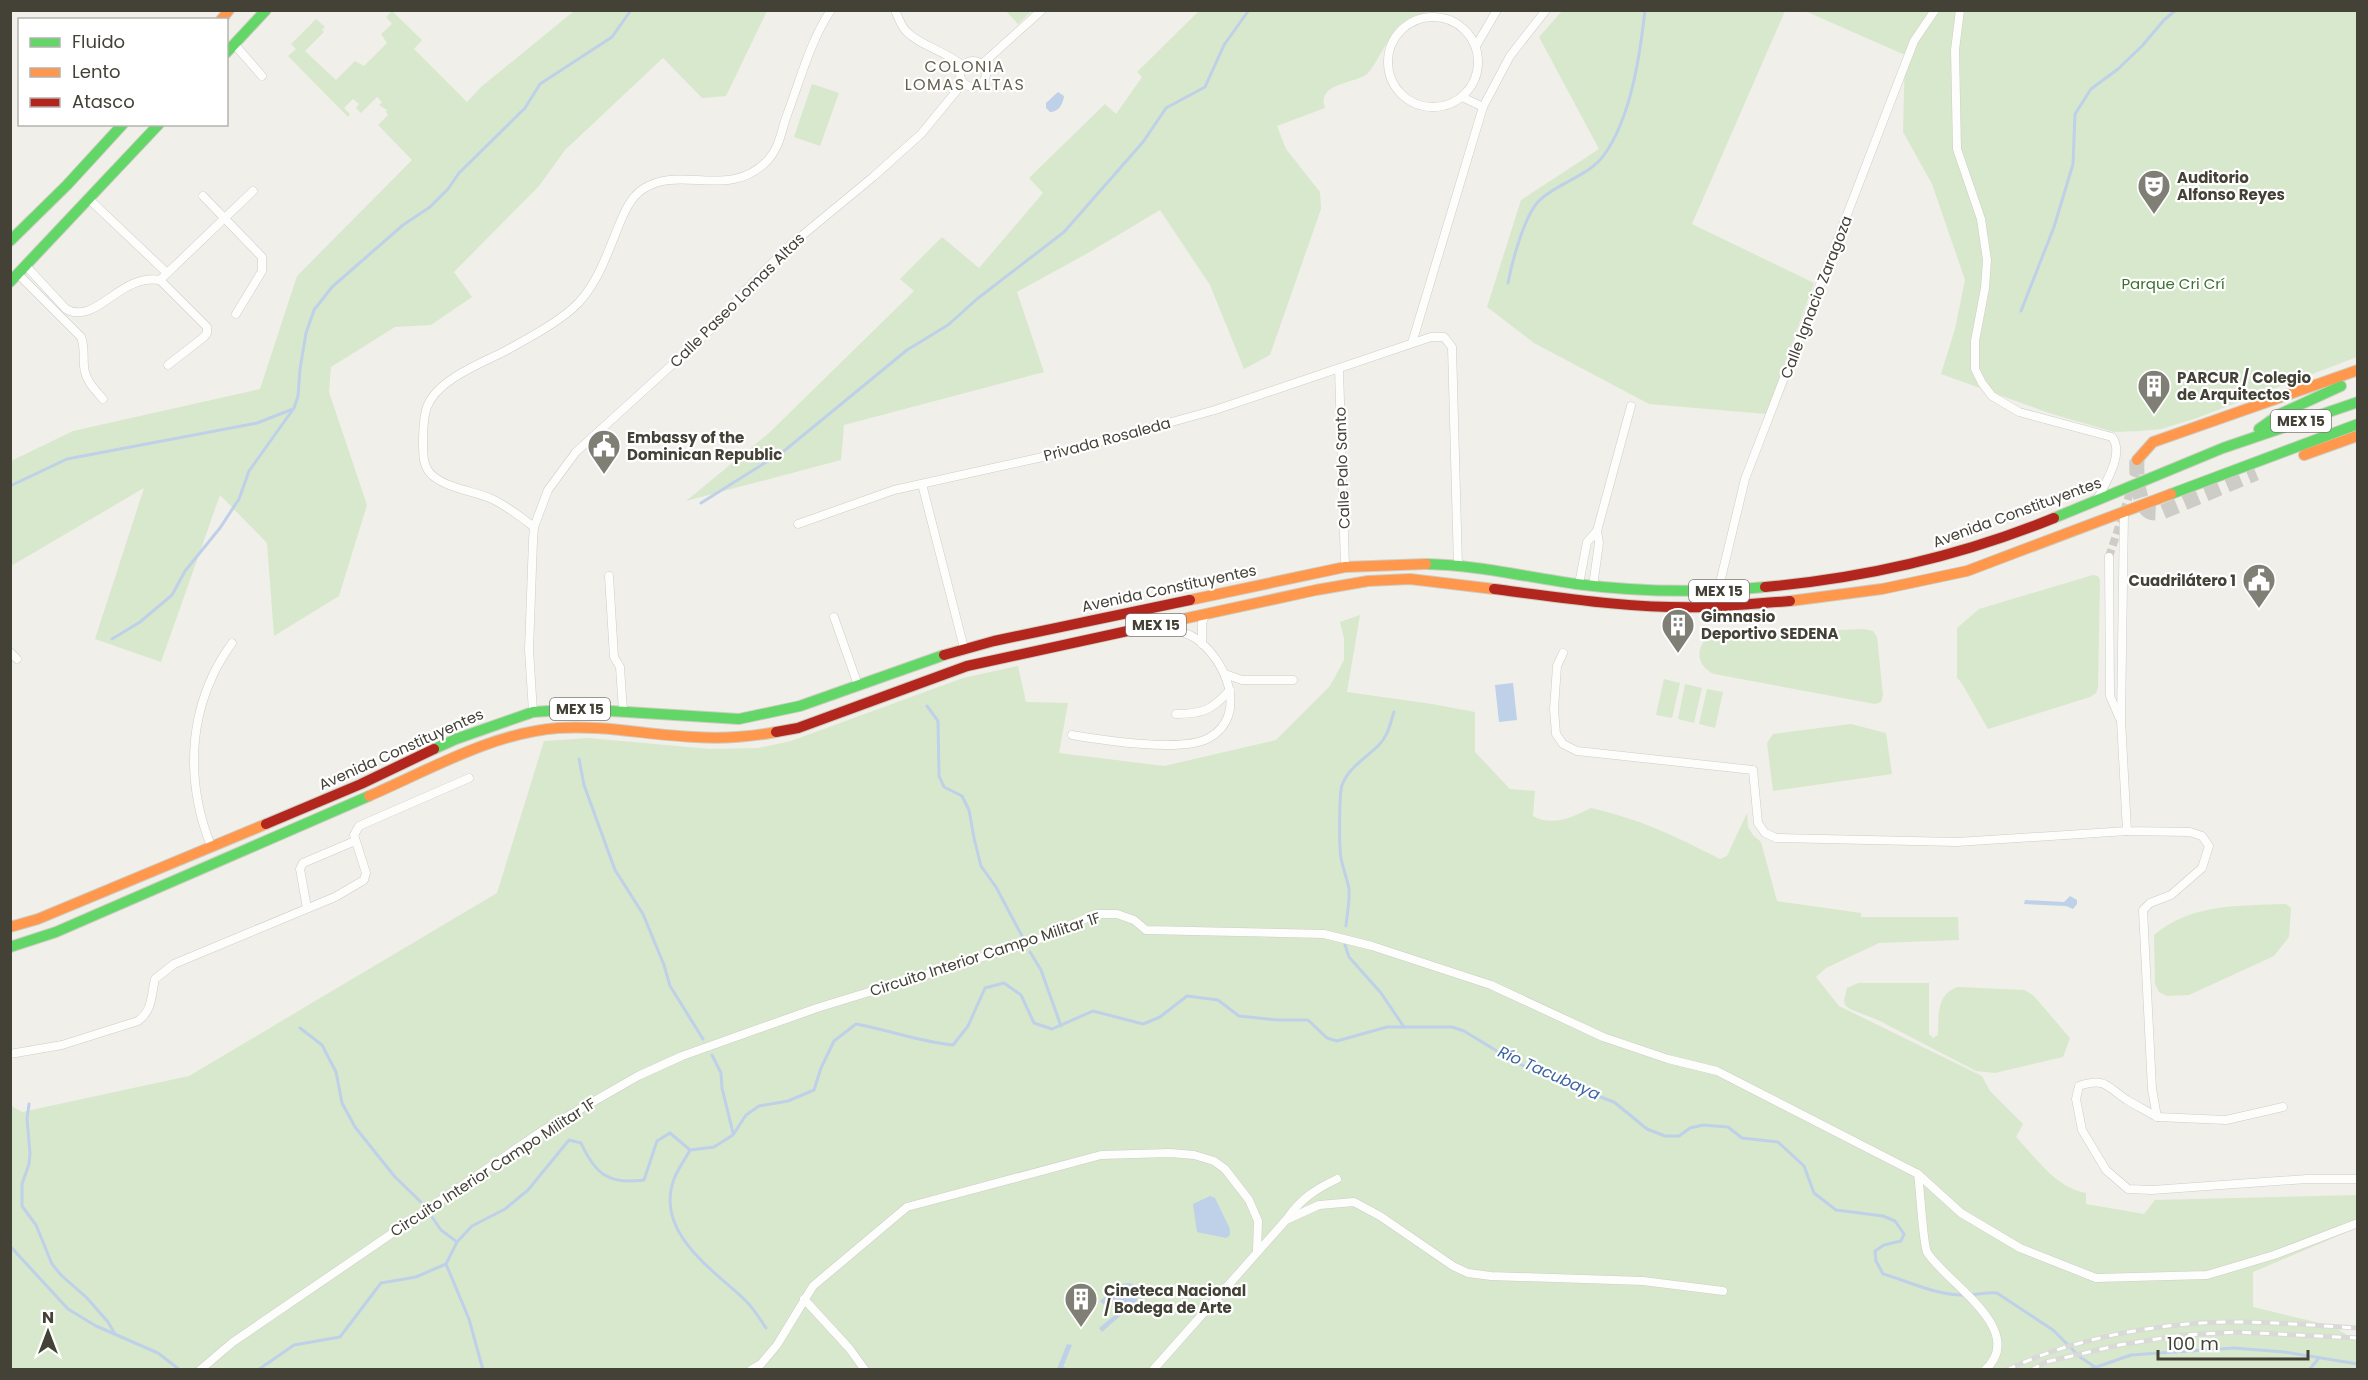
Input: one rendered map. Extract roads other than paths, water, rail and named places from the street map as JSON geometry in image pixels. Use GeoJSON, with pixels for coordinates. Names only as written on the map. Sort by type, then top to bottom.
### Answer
{"type":"FeatureCollection","features":[{"type":"Feature","properties":{"kind":"main road"},"geometry":{"type":"LineString","coordinates":[[230,49],[266,10]]}},
{"type":"Feature","properties":{"kind":"main road"},"geometry":{"type":"LineString","coordinates":[[10,241],[67,185],[121,126]]}},
{"type":"Feature","properties":{"kind":"main road"},"geometry":{"type":"LineString","coordinates":[[19,275],[157,126]]}},
{"type":"Feature","properties":{"kind":"main road"},"geometry":{"type":"LineString","coordinates":[[2138,460],[2142,452],[2153,442],[2358,370]]}},
{"type":"Feature","properties":{"kind":"main road"},"geometry":{"type":"LineString","coordinates":[[2244,439],[2280,414],[2312,398],[2358,381]]}},
{"type":"Feature","properties":{"kind":"main road","name":"Avenida Constituyentes"},"geometry":{"type":"LineString","coordinates":[[10,927],[38,919],[361,784],[456,739],[533,712],[623,711],[739,719],[800,706],[964,648],[1345,567],[1383,563],[1458,566],[1593,586],[1669,592],[1770,587],[1841,578],[1944,556],[2097,501],[2244,439],[2358,402]]}},
{"type":"Feature","properties":{"kind":"main road","name":"Avenida Constituyentes"},"geometry":{"type":"LineString","coordinates":[[10,947],[56,932],[458,757],[512,736],[560,728],[711,738],[743,738],[772,734],[798,728],[967,666],[1316,590],[1387,579],[1435,581],[1579,600],[1643,605],[1747,605],[1811,600],[1906,584],[1967,571],[2358,424]]}},
{"type":"Feature","properties":{"kind":"main road"},"geometry":{"type":"LineString","coordinates":[[2256,473],[2358,435]]}},
{"type":"Feature","properties":{"kind":"street"},"geometry":{"type":"LineString","coordinates":[[534,527],[492,499],[433,476],[426,467],[423,456],[423,428],[428,405],[439,389],[459,374],[540,332],[585,297],[595,280],[626,208],[645,188],[677,180],[739,179],[755,172],[770,159],[782,138],[786,118],[817,37],[831,10]]}},
{"type":"Feature","properties":{"kind":"street"},"geometry":{"type":"LineString","coordinates":[[895,10],[906,31],[953,57],[963,66]]}},
{"type":"Feature","properties":{"kind":"street"},"geometry":{"type":"LineString","coordinates":[[982,64],[1042,10]]}},
{"type":"Feature","properties":{"kind":"street"},"geometry":{"type":"LineString","coordinates":[[1476,46],[1497,10]]}},
{"type":"Feature","properties":{"kind":"street"},"geometry":{"type":"LineString","coordinates":[[1412,343],[1483,107],[1510,56],[1546,10]]}},
{"type":"Feature","properties":{"kind":"street","name":"Calle Ignacio Zaragoza"},"geometry":{"type":"LineString","coordinates":[[1718,591],[1745,479],[1914,41],[1935,10]]}},
{"type":"Feature","properties":{"kind":"street"},"geometry":{"type":"LineString","coordinates":[[1960,10],[1955,50],[1957,149],[1981,219],[1987,260],[1985,288],[1975,341],[1975,369],[1992,396],[2019,412],[2112,437],[2117,453],[2097,501]]}},
{"type":"Feature","properties":{"kind":"street"},"geometry":{"type":"LineString","coordinates":[[1431,16],[1446,18],[1459,24],[1469,33],[1476,46],[1479,60],[1478,74],[1472,87],[1450,104],[1436,107],[1421,106],[1408,100],[1390,78],[1387,64],[1389,50],[1395,37],[1405,26],[1417,19],[1431,16]]}},
{"type":"Feature","properties":{"kind":"street"},"geometry":{"type":"LineString","coordinates":[[230,49],[262,76]]}},
{"type":"Feature","properties":{"kind":"street"},"geometry":{"type":"LineString","coordinates":[[972,61],[982,64],[986,74],[982,83],[973,87],[963,83],[960,76],[963,66],[972,61]]}},
{"type":"Feature","properties":{"kind":"street","name":"Calle Paseo Lomas Altas"},"geometry":{"type":"LineString","coordinates":[[533,712],[529,650],[534,527],[548,490],[576,452],[718,323],[744,292],[788,248],[921,134],[963,83]]}},
{"type":"Feature","properties":{"kind":"street"},"geometry":{"type":"LineString","coordinates":[[1462,97],[1483,107]]}},
{"type":"Feature","properties":{"kind":"street"},"geometry":{"type":"LineString","coordinates":[[160,280],[253,191]]}},
{"type":"Feature","properties":{"kind":"street"},"geometry":{"type":"LineString","coordinates":[[203,196],[258,250],[264,264],[236,314]]}},
{"type":"Feature","properties":{"kind":"street"},"geometry":{"type":"LineString","coordinates":[[90,200],[167,273]]}},
{"type":"Feature","properties":{"kind":"street"},"geometry":{"type":"LineString","coordinates":[[19,275],[74,313],[90,310],[133,282],[141,279],[160,280],[207,327],[204,337],[168,365]]}},
{"type":"Feature","properties":{"kind":"street"},"geometry":{"type":"LineString","coordinates":[[19,275],[81,337],[84,348],[85,374],[103,399]]}},
{"type":"Feature","properties":{"kind":"street","name":"Privada Rosaleda"},"geometry":{"type":"LineString","coordinates":[[798,524],[894,490],[1056,454],[1215,410],[1412,343],[1431,337],[1444,337],[1452,348],[1458,566]]}},
{"type":"Feature","properties":{"kind":"street","name":"Calle Palo Santo"},"geometry":{"type":"LineString","coordinates":[[1339,369],[1345,567]]}},
{"type":"Feature","properties":{"kind":"street"},"geometry":{"type":"LineString","coordinates":[[1593,586],[1599,543],[1597,531],[1631,406]]}},
{"type":"Feature","properties":{"kind":"street"},"geometry":{"type":"LineString","coordinates":[[922,484],[964,648]]}},
{"type":"Feature","properties":{"kind":"street"},"geometry":{"type":"LineString","coordinates":[[2124,511],[2121,720],[2127,831]]}},
{"type":"Feature","properties":{"kind":"street"},"geometry":{"type":"LineString","coordinates":[[1579,584],[1587,542],[1597,531]]}},
{"type":"Feature","properties":{"kind":"street"},"geometry":{"type":"LineString","coordinates":[[2109,557],[2110,696],[2121,720]]}},
{"type":"Feature","properties":{"kind":"street"},"geometry":{"type":"LineString","coordinates":[[609,576],[614,657],[620,667],[623,711]]}},
{"type":"Feature","properties":{"kind":"street"},"geometry":{"type":"LineString","coordinates":[[1202,645],[1202,623],[1206,614]]}},
{"type":"Feature","properties":{"kind":"street"},"geometry":{"type":"LineString","coordinates":[[834,617],[858,685]]}},
{"type":"Feature","properties":{"kind":"street"},"geometry":{"type":"LineString","coordinates":[[1072,735],[1124,742],[1196,743],[1219,731],[1229,708],[1230,690],[1225,674],[1202,645],[1188,634],[1158,624]]}},
{"type":"Feature","properties":{"kind":"street"},"geometry":{"type":"LineString","coordinates":[[211,846],[202,826],[194,788],[193,749],[200,707],[213,673],[232,643]]}},
{"type":"Feature","properties":{"kind":"street"},"geometry":{"type":"LineString","coordinates":[[10,652],[17,659]]}},
{"type":"Feature","properties":{"kind":"street"},"geometry":{"type":"LineString","coordinates":[[1563,653],[1557,666],[1554,709],[1556,734],[1563,744],[1577,751],[1753,770],[1758,823],[1765,833],[1776,838],[1957,842],[2127,831],[2190,832],[2202,836],[2209,846],[2202,868],[2171,895],[2150,903],[2143,910],[2152,1089],[2157,1117]]}},
{"type":"Feature","properties":{"kind":"street"},"geometry":{"type":"LineString","coordinates":[[1225,674],[1242,680],[1293,680]]}},
{"type":"Feature","properties":{"kind":"street"},"geometry":{"type":"LineString","coordinates":[[1176,714],[1196,714],[1208,710],[1230,690]]}},
{"type":"Feature","properties":{"kind":"street"},"geometry":{"type":"LineString","coordinates":[[10,1054],[62,1045],[138,1021],[146,1015],[150,1007],[155,979],[174,964],[334,897],[364,880],[366,873],[354,835],[359,826],[469,778]]}},
{"type":"Feature","properties":{"kind":"street"},"geometry":{"type":"LineString","coordinates":[[307,908],[300,869],[303,863],[355,841]]}},
{"type":"Feature","properties":{"kind":"street","name":"Circuito Interior Campo Militar 1F"},"geometry":{"type":"LineString","coordinates":[[200,1370],[233,1342],[542,1131],[638,1076],[682,1056],[817,1008],[1032,942],[1096,914],[1117,914],[1134,921],[1146,930],[1155,931],[1324,934],[1372,946],[1491,985],[1602,1037],[1668,1059],[1717,1071],[1918,1174],[1961,1213],[2020,1248],[2096,1278],[2207,1275],[2274,1255],[2358,1223]]}},
{"type":"Feature","properties":{"kind":"street"},"geometry":{"type":"LineString","coordinates":[[2283,1107],[2226,1120],[2157,1117],[2126,1099],[2108,1084],[2091,1082],[2079,1086],[2076,1099],[2082,1130],[2106,1170],[2128,1189],[2152,1190],[2307,1179],[2358,1179]]}},
{"type":"Feature","properties":{"kind":"street"},"geometry":{"type":"LineString","coordinates":[[752,1370],[761,1364],[777,1345],[813,1286],[908,1207],[1101,1155],[1170,1153],[1194,1155],[1214,1161],[1225,1169],[1249,1200],[1258,1221],[1257,1251]]}},
{"type":"Feature","properties":{"kind":"street"},"geometry":{"type":"LineString","coordinates":[[1918,1174],[1926,1250],[1946,1273],[1978,1303],[1998,1342],[1996,1357],[1985,1370]]}},
{"type":"Feature","properties":{"kind":"street"},"geometry":{"type":"LineString","coordinates":[[1153,1370],[1286,1220],[1298,1203],[1321,1186],[1338,1179]]}},
{"type":"Feature","properties":{"kind":"street"},"geometry":{"type":"LineString","coordinates":[[1286,1220],[1319,1205],[1354,1202],[1380,1216],[1453,1266],[1468,1273],[1491,1276],[1643,1281],[1723,1291]]}},
{"type":"Feature","properties":{"kind":"street"},"geometry":{"type":"LineString","coordinates":[[804,1299],[849,1348],[865,1370]]}},
{"type":"Feature","properties":{"kind":"water"},"geometry":{"type":"Polygon","coordinates":[[[1058,92],[1064,96],[1063,102],[1058,109],[1050,112],[1046,108],[1046,103],[1058,92]]]}},
{"type":"Feature","properties":{"kind":"water"},"geometry":{"type":"Polygon","coordinates":[[[1513,683],[1517,720],[1499,722],[1495,685],[1513,683]]]}},
{"type":"Feature","properties":{"kind":"water"},"geometry":{"type":"Polygon","coordinates":[[[2070,896],[2077,900],[2073,909],[2066,906],[2024,904],[2025,900],[2064,902],[2070,896]]]}},
{"type":"Feature","properties":{"kind":"water"},"geometry":{"type":"Polygon","coordinates":[[[1210,1196],[1215,1198],[1230,1229],[1230,1235],[1226,1238],[1197,1232],[1193,1204],[1210,1196]]]}},
{"type":"Feature","properties":{"kind":"water"},"geometry":{"type":"Polygon","coordinates":[[[1121,1284],[1133,1284],[1138,1291],[1137,1301],[1102,1332],[1099,1328],[1121,1310],[1111,1299],[1104,1305],[1100,1301],[1121,1284]]]}},
{"type":"Feature","properties":{"kind":"water"},"geometry":{"type":"Polygon","coordinates":[[[1067,1344],[1072,1345],[1063,1367],[1071,1369],[1057,1369],[1067,1344]]]}},
{"type":"Feature","properties":{"kind":"waterway"},"geometry":{"type":"LineString","coordinates":[[112,639],[140,622],[172,595],[185,571],[220,528],[239,499],[249,471],[294,408],[298,396],[306,333],[314,310],[332,287],[403,225],[430,207],[448,189],[459,173],[525,108],[540,84],[612,37],[631,10]]}},
{"type":"Feature","properties":{"kind":"waterway"},"geometry":{"type":"LineString","coordinates":[[701,503],[784,451],[907,350],[948,325],[977,299],[1064,232],[1143,142],[1166,108],[1205,87],[1224,45],[1249,10]]}},
{"type":"Feature","properties":{"kind":"waterway"},"geometry":{"type":"LineString","coordinates":[[1508,283],[1520,238],[1535,205],[1549,193],[1598,162],[1613,140],[1628,105],[1633,86],[1645,10]]}},
{"type":"Feature","properties":{"kind":"waterway"},"geometry":{"type":"LineString","coordinates":[[2021,311],[2054,227],[2073,164],[2075,114],[2091,89],[2118,69],[2176,10]]}},
{"type":"Feature","properties":{"kind":"waterway"},"geometry":{"type":"LineString","coordinates":[[10,486],[67,459],[257,423],[293,409]]}},
{"type":"Feature","properties":{"kind":"waterway"},"geometry":{"type":"LineString","coordinates":[[927,706],[938,721],[939,776],[944,787],[962,796],[969,810],[981,866],[996,887],[1022,936]]}},
{"type":"Feature","properties":{"kind":"waterway"},"geometry":{"type":"LineString","coordinates":[[1346,926],[1349,894],[1340,852],[1342,785],[1353,768],[1385,738],[1394,712]]}},
{"type":"Feature","properties":{"kind":"waterway"},"geometry":{"type":"LineString","coordinates":[[579,759],[584,785],[615,870],[643,914],[670,986],[703,1039]]}},
{"type":"Feature","properties":{"kind":"waterway"},"geometry":{"type":"LineString","coordinates":[[1345,945],[1349,957],[1381,993],[1404,1027]]}},
{"type":"Feature","properties":{"kind":"waterway"},"geometry":{"type":"LineString","coordinates":[[1030,952],[1041,970],[1061,1026]]}},
{"type":"Feature","properties":{"kind":"waterway","name":"Río Tacubaya"},"geometry":{"type":"LineString","coordinates":[[258,1370],[294,1345],[340,1337],[381,1283],[416,1277],[446,1264],[457,1242],[472,1226],[505,1209],[528,1190],[569,1140],[581,1143],[598,1170],[612,1179],[644,1180],[657,1141],[670,1133],[690,1150],[714,1147],[733,1135],[746,1115],[759,1106],[788,1101],[814,1090],[821,1068],[834,1041],[856,1024],[953,1045],[968,1026],[985,988],[1004,983],[1021,995],[1034,1023],[1052,1029],[1093,1011],[1143,1024],[1160,1017],[1187,996],[1218,1000],[1239,1016],[1308,1020],[1327,1038],[1337,1041],[1387,1027],[1452,1027],[1464,1031],[1515,1062],[1614,1102],[1647,1129],[1665,1136],[1679,1136],[1690,1128],[1703,1125],[1728,1127],[1742,1138],[1778,1142],[1804,1166],[1814,1193],[1836,1210],[1883,1216],[1895,1221],[1904,1234],[1901,1241],[1884,1245],[1875,1251],[1876,1261],[1883,1274],[1930,1290],[1950,1294],[1997,1293],[2053,1330],[2080,1357],[2095,1367]]}},
{"type":"Feature","properties":{"kind":"waterway"},"geometry":{"type":"LineString","coordinates":[[300,1028],[322,1045],[336,1072],[342,1103],[355,1127],[395,1177],[421,1202]]}},
{"type":"Feature","properties":{"kind":"waterway"},"geometry":{"type":"LineString","coordinates":[[712,1055],[721,1073],[722,1088],[733,1133]]}},
{"type":"Feature","properties":{"kind":"waterway"},"geometry":{"type":"LineString","coordinates":[[29,1104],[27,1119],[30,1153],[22,1184],[22,1206],[36,1225],[52,1264],[87,1298],[108,1322],[115,1334]]}},
{"type":"Feature","properties":{"kind":"waterway"},"geometry":{"type":"LineString","coordinates":[[690,1150],[673,1182],[670,1201],[673,1218],[680,1235],[705,1264],[746,1301],[766,1328]]}},
{"type":"Feature","properties":{"kind":"waterway"},"geometry":{"type":"LineString","coordinates":[[432,1217],[441,1230],[457,1242]]}},
{"type":"Feature","properties":{"kind":"waterway"},"geometry":{"type":"LineString","coordinates":[[10,1246],[68,1309],[96,1326],[158,1353],[180,1370]]}},
{"type":"Feature","properties":{"kind":"waterway"},"geometry":{"type":"LineString","coordinates":[[446,1264],[469,1319],[483,1370]]}},
{"type":"Feature","properties":{"kind":"waterway","name":"Río Tacubaya"},"geometry":{"type":"LineString","coordinates":[[2088,1370],[2131,1355],[2234,1348],[2284,1352],[2358,1364]]}},
{"type":"Feature","properties":{"kind":"waterway"},"geometry":{"type":"LineString","coordinates":[[2309,1370],[2319,1358]]}},
{"type":"Feature","properties":{"kind":"tunnel"},"geometry":{"type":"LineString","coordinates":[[2137,460],[2140,496],[2146,509],[2153,513],[2160,513],[2256,473]]}},
{"type":"Feature","properties":{"kind":"tunnel"},"geometry":{"type":"LineString","coordinates":[[2109,557],[2136,474]]}},
{"type":"Feature","properties":{"kind":"railway"},"geometry":{"type":"LineString","coordinates":[[2007,1370],[2090,1340],[2151,1328],[2211,1322],[2283,1323],[2358,1328]]}},
{"type":"Feature","properties":{"kind":"railway"},"geometry":{"type":"LineString","coordinates":[[2031,1370],[2046,1362],[2119,1345],[2182,1335],[2237,1332],[2358,1338]]}},
{"type":"Feature","properties":{"kind":"place","name":"Auditorio Alfonso Reyes"},"geometry":{"type":"Point","coordinates":[2154,215]}},
{"type":"Feature","properties":{"kind":"place","name":"PARCUR / Colegio de Arquitectos"},"geometry":{"type":"Point","coordinates":[2154,415]}},
{"type":"Feature","properties":{"kind":"place","name":"Embassy of the Dominican Republic"},"geometry":{"type":"Point","coordinates":[604,475]}},
{"type":"Feature","properties":{"kind":"place","name":"Cuadrilátero 1"},"geometry":{"type":"Point","coordinates":[2259,609]}},
{"type":"Feature","properties":{"kind":"place","name":"Gimnasio Deportivo SEDENA"},"geometry":{"type":"Point","coordinates":[1678,654]}},
{"type":"Feature","properties":{"kind":"place","name":"Cineteca Nacional / Bodega de Arte"},"geometry":{"type":"Point","coordinates":[1081,1328]}},
{"type":"Feature","properties":{"kind":"district","name":"COLONIA LOMAS ALTAS"},"geometry":{"type":"Point","coordinates":[965,75]}},
{"type":"Feature","properties":{"kind":"park label","name":"Parque Cri Crí"},"geometry":{"type":"Point","coordinates":[2173,283]}}]}
